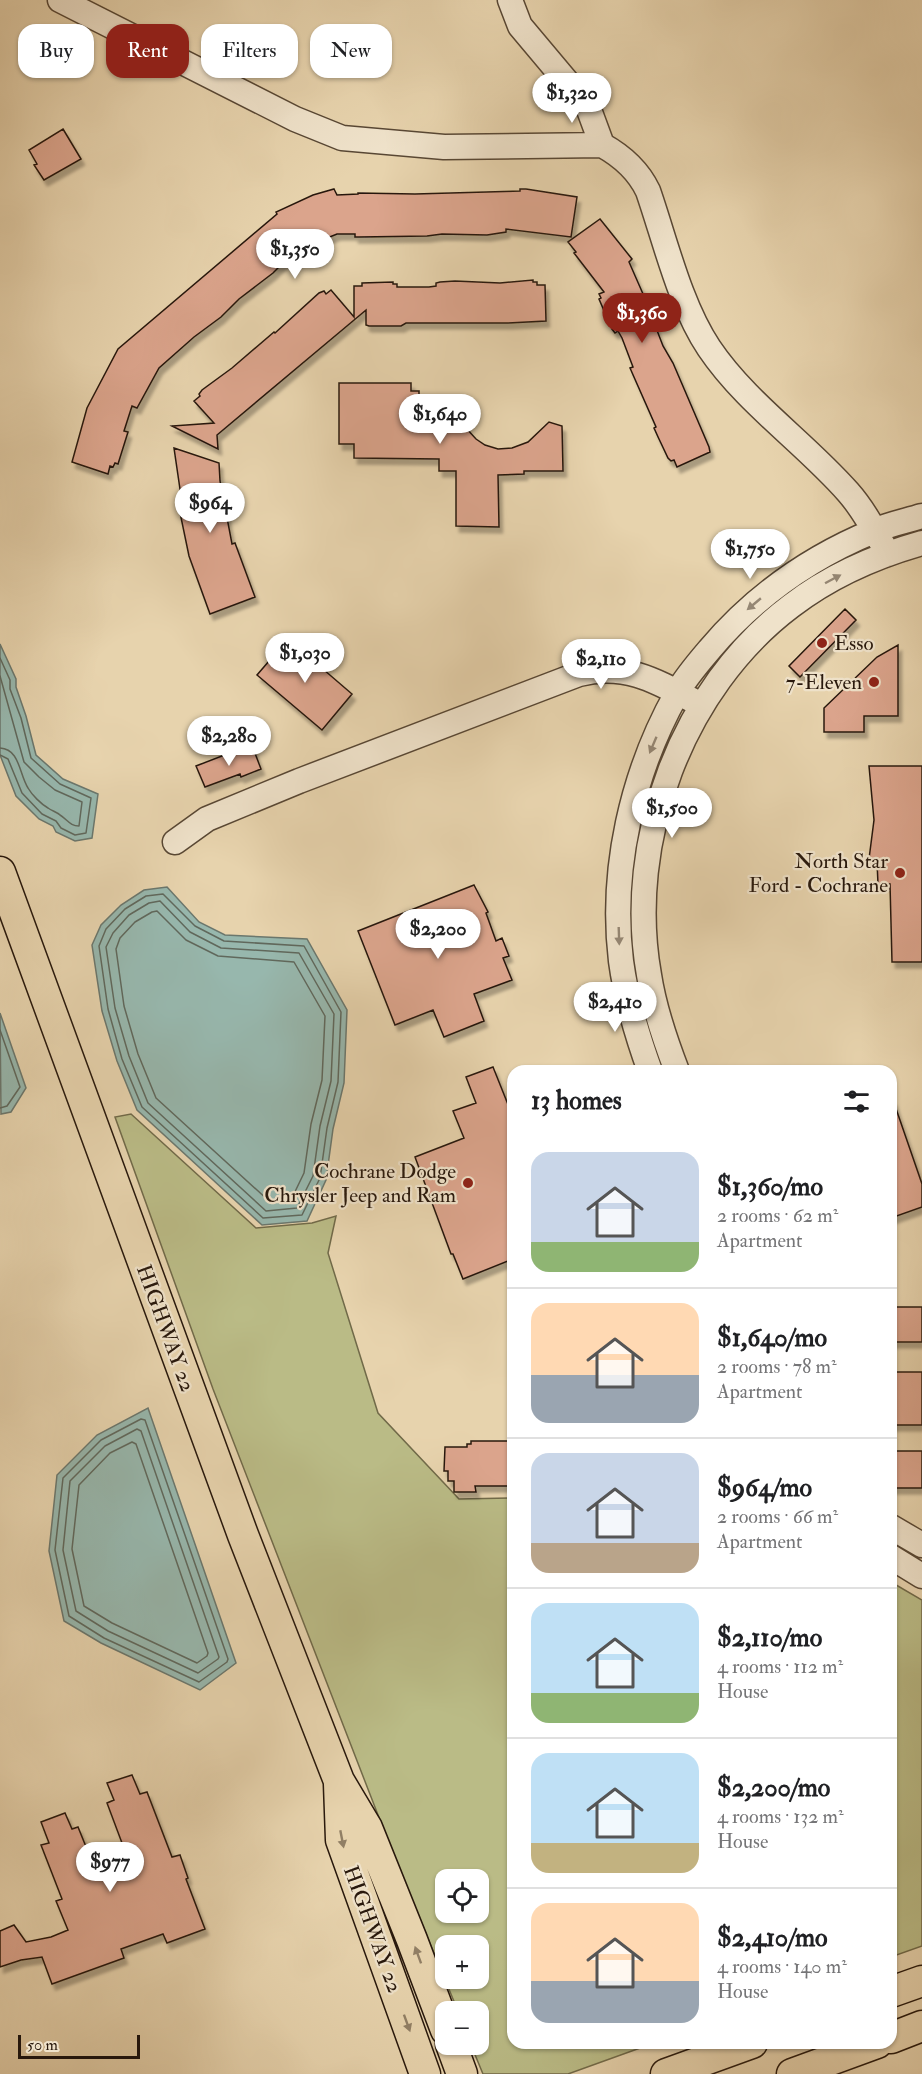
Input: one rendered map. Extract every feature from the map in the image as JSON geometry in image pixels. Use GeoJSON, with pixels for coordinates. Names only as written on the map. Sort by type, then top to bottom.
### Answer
{"type":"FeatureCollection","features":[{"type":"Feature","properties":{"kind":"main road","name":"HIGHWAY 22"},"geometry":{"type":"LineString","coordinates":[[0,872],[198,1415],[339,1781],[367,1828],[435,2001]]}},
{"type":"Feature","properties":{"kind":"main road","name":"HIGHWAY 22"},"geometry":{"type":"LineString","coordinates":[[339,1781],[341,1840],[425,2074]]}},
{"type":"Feature","properties":{"kind":"main road"},"geometry":{"type":"LineString","coordinates":[[897,1990],[922,1981]]}},
{"type":"Feature","properties":{"kind":"main road"},"geometry":{"type":"LineString","coordinates":[[897,2036],[922,2026]]}},
{"type":"Feature","properties":{"kind":"main road"},"geometry":{"type":"LineString","coordinates":[[666,2074],[735,2049]]}},
{"type":"Feature","properties":{"kind":"main road"},"geometry":{"type":"LineString","coordinates":[[792,2074],[861,2049]]}},
{"type":"Feature","properties":{"kind":"main road"},"geometry":{"type":"LineString","coordinates":[[455,2055],[462,2074]]}},
{"type":"Feature","properties":{"kind":"street"},"geometry":{"type":"LineString","coordinates":[[60,0],[295,119],[342,138],[444,147],[602,145],[616,152],[640,174],[648,191],[692,320],[709,348],[731,376],[850,493],[888,554]]}},
{"type":"Feature","properties":{"kind":"street"},"geometry":{"type":"LineString","coordinates":[[510,0],[520,26],[588,107],[602,145]]}},
{"type":"Feature","properties":{"kind":"street"},"geometry":{"type":"LineString","coordinates":[[648,1065],[624,982],[620,949],[620,883],[627,827],[642,770],[677,692],[724,632],[789,576],[875,530],[922,516]]}},
{"type":"Feature","properties":{"kind":"street"},"geometry":{"type":"LineString","coordinates":[[675,1065],[663,1035],[648,974],[644,926],[650,839],[669,773],[702,706],[721,678],[739,656],[791,606],[828,582],[888,554],[922,543]]}},
{"type":"Feature","properties":{"kind":"street"},"geometry":{"type":"LineString","coordinates":[[175,842],[207,819],[299,781],[597,669],[622,670],[641,675],[702,706]]}},
{"type":"Feature","properties":{"kind":"street"},"geometry":{"type":"LineString","coordinates":[[624,982],[648,974]]}},
{"type":"Feature","properties":{"kind":"street"},"geometry":{"type":"LineString","coordinates":[[897,1530],[922,1545]]}},
{"type":"Feature","properties":{"kind":"street"},"geometry":{"type":"LineString","coordinates":[[897,1561],[922,1576]]}},
{"type":"Feature","properties":{"kind":"green space"},"geometry":{"type":"Polygon","coordinates":[[[131,1114],[256,1228],[312,1223],[336,1216],[328,1253],[378,1413],[459,1499],[507,1498],[507,2049],[637,2049],[568,2074],[483,2074],[475,2055],[489,2055],[489,2001],[454,2001],[449,1989],[489,1989],[489,1935],[435,1935],[435,1956],[397,1864],[213,1389],[115,1117],[131,1114]]]}},
{"type":"Feature","properties":{"kind":"green space"},"geometry":{"type":"Polygon","coordinates":[[[897,1585],[922,1600],[922,1946],[897,1955],[897,1585]]]}},
{"type":"Feature","properties":{"kind":"water"},"geometry":{"type":"Polygon","coordinates":[[[0,644],[16,679],[16,687],[36,755],[63,779],[98,794],[92,838],[75,841],[56,832],[53,826],[39,819],[16,796],[0,755],[0,644]]]}},
{"type":"Feature","properties":{"kind":"water"},"geometry":{"type":"Polygon","coordinates":[[[167,887],[199,922],[225,935],[307,939],[347,1010],[344,1083],[333,1129],[326,1180],[307,1221],[262,1225],[137,1110],[117,1061],[102,1011],[92,945],[101,925],[121,905],[144,890],[167,887]]]}},
{"type":"Feature","properties":{"kind":"water"},"geometry":{"type":"Polygon","coordinates":[[[0,1013],[26,1088],[11,1112],[1,1114],[0,1013]]]}},
{"type":"Feature","properties":{"kind":"water"},"geometry":{"type":"Polygon","coordinates":[[[148,1408],[236,1663],[200,1690],[101,1643],[64,1621],[49,1551],[57,1475],[97,1435],[148,1408]]]}},
{"type":"Feature","properties":{"kind":"building"},"geometry":{"type":"Polygon","coordinates":[[[63,129],[81,159],[44,180],[34,165],[37,164],[29,150],[63,129]]]}},
{"type":"Feature","properties":{"kind":"building"},"geometry":{"type":"Polygon","coordinates":[[[334,189],[337,195],[520,191],[520,189],[526,189],[577,197],[571,237],[506,229],[506,232],[487,235],[355,237],[355,234],[337,234],[295,251],[273,273],[159,368],[137,408],[132,406],[124,431],[128,432],[118,464],[110,466],[108,474],[72,462],[87,408],[118,349],[277,214],[276,212],[313,195],[334,189]]]}},
{"type":"Feature","properties":{"kind":"building"},"geometry":{"type":"Polygon","coordinates":[[[600,219],[632,259],[629,262],[663,346],[673,363],[709,447],[710,452],[677,467],[674,460],[671,461],[668,458],[659,439],[630,368],[633,367],[622,338],[618,331],[615,333],[612,329],[599,299],[601,298],[599,294],[604,292],[568,242],[600,219]]]}},
{"type":"Feature","properties":{"kind":"building"},"geometry":{"type":"Polygon","coordinates":[[[533,280],[537,282],[537,285],[545,285],[546,321],[406,323],[401,326],[369,326],[366,325],[366,310],[217,435],[218,449],[172,426],[214,423],[194,401],[200,396],[202,390],[275,333],[319,293],[324,291],[326,294],[331,290],[354,317],[354,286],[362,286],[362,283],[393,282],[397,284],[397,287],[429,287],[436,286],[436,283],[440,282],[500,283],[533,280]]]}},
{"type":"Feature","properties":{"kind":"building"},"geometry":{"type":"Polygon","coordinates":[[[339,383],[411,383],[411,391],[419,391],[419,415],[461,415],[466,428],[476,439],[498,449],[512,448],[528,442],[549,422],[562,426],[563,471],[524,471],[524,474],[498,475],[499,527],[456,526],[456,471],[439,471],[439,459],[354,458],[354,444],[339,444],[339,383]]]}},
{"type":"Feature","properties":{"kind":"building"},"geometry":{"type":"Polygon","coordinates":[[[174,448],[219,463],[220,481],[232,544],[235,543],[255,597],[210,614],[189,556],[178,503],[178,496],[181,496],[174,448]]]}},
{"type":"Feature","properties":{"kind":"building","name":"Esso"},"geometry":{"type":"Polygon","coordinates":[[[845,609],[856,620],[800,677],[789,666],[845,609]]]}},
{"type":"Feature","properties":{"kind":"building"},"geometry":{"type":"Polygon","coordinates":[[[288,639],[352,694],[322,730],[257,675],[288,639]]]}},
{"type":"Feature","properties":{"kind":"building","name":"7-Eleven"},"geometry":{"type":"Polygon","coordinates":[[[898,645],[898,716],[864,716],[864,732],[824,732],[824,708],[877,657],[898,645]]]}},
{"type":"Feature","properties":{"kind":"building"},"geometry":{"type":"Polygon","coordinates":[[[253,748],[261,769],[205,787],[196,766],[240,749],[241,752],[253,748]]]}},
{"type":"Feature","properties":{"kind":"building","name":"North Star Ford - Cochrane"},"geometry":{"type":"Polygon","coordinates":[[[869,766],[922,766],[922,962],[892,962],[890,884],[878,884],[877,861],[869,859],[874,820],[869,766]]]}},
{"type":"Feature","properties":{"kind":"building"},"geometry":{"type":"Polygon","coordinates":[[[474,885],[488,912],[486,913],[496,941],[502,938],[509,956],[503,958],[512,980],[474,994],[484,1021],[444,1037],[433,1010],[395,1025],[358,931],[474,885]]]}},
{"type":"Feature","properties":{"kind":"building","name":"Cochrane Dodge Chrysler Jeep and Ram"},"geometry":{"type":"Polygon","coordinates":[[[493,1067],[507,1102],[507,1261],[463,1279],[453,1254],[451,1254],[415,1157],[464,1138],[453,1111],[476,1103],[466,1077],[493,1067]]]}},
{"type":"Feature","properties":{"kind":"building"},"geometry":{"type":"Polygon","coordinates":[[[897,1112],[922,1184],[922,1207],[897,1216],[897,1112]]]}},
{"type":"Feature","properties":{"kind":"building"},"geometry":{"type":"Polygon","coordinates":[[[897,1307],[922,1307],[922,1342],[897,1342],[897,1307]]]}},
{"type":"Feature","properties":{"kind":"building"},"geometry":{"type":"Polygon","coordinates":[[[897,1372],[922,1372],[922,1425],[897,1425],[897,1372]]]}},
{"type":"Feature","properties":{"kind":"building"},"geometry":{"type":"Polygon","coordinates":[[[471,1441],[507,1441],[507,1486],[475,1486],[476,1492],[454,1492],[454,1481],[448,1481],[448,1471],[444,1471],[445,1447],[467,1447],[467,1444],[471,1444],[471,1441]]]}},
{"type":"Feature","properties":{"kind":"building"},"geometry":{"type":"Polygon","coordinates":[[[897,1451],[922,1451],[922,1488],[897,1488],[897,1451]]]}},
{"type":"Feature","properties":{"kind":"building"},"geometry":{"type":"Polygon","coordinates":[[[132,1775],[140,1794],[147,1792],[172,1857],[180,1855],[188,1878],[186,1879],[205,1929],[167,1943],[163,1934],[121,1949],[124,1958],[52,1984],[42,1957],[21,1960],[0,1967],[0,1931],[14,1925],[26,1942],[51,1937],[68,1930],[56,1901],[62,1899],[41,1845],[49,1843],[41,1822],[65,1813],[72,1829],[78,1827],[99,1879],[131,1867],[107,1803],[114,1800],[107,1783],[132,1775]]]}},
{"type":"Feature","properties":{"kind":"place","name":"Esso"},"geometry":{"type":"Point","coordinates":[822,643]}},
{"type":"Feature","properties":{"kind":"place","name":"7-Eleven"},"geometry":{"type":"Point","coordinates":[874,682]}},
{"type":"Feature","properties":{"kind":"place","name":"North Star Ford - Cochrane"},"geometry":{"type":"Point","coordinates":[900,873]}},
{"type":"Feature","properties":{"kind":"place","name":"Cochrane Dodge Chrysler Jeep and Ram"},"geometry":{"type":"Point","coordinates":[468,1183]}}]}
